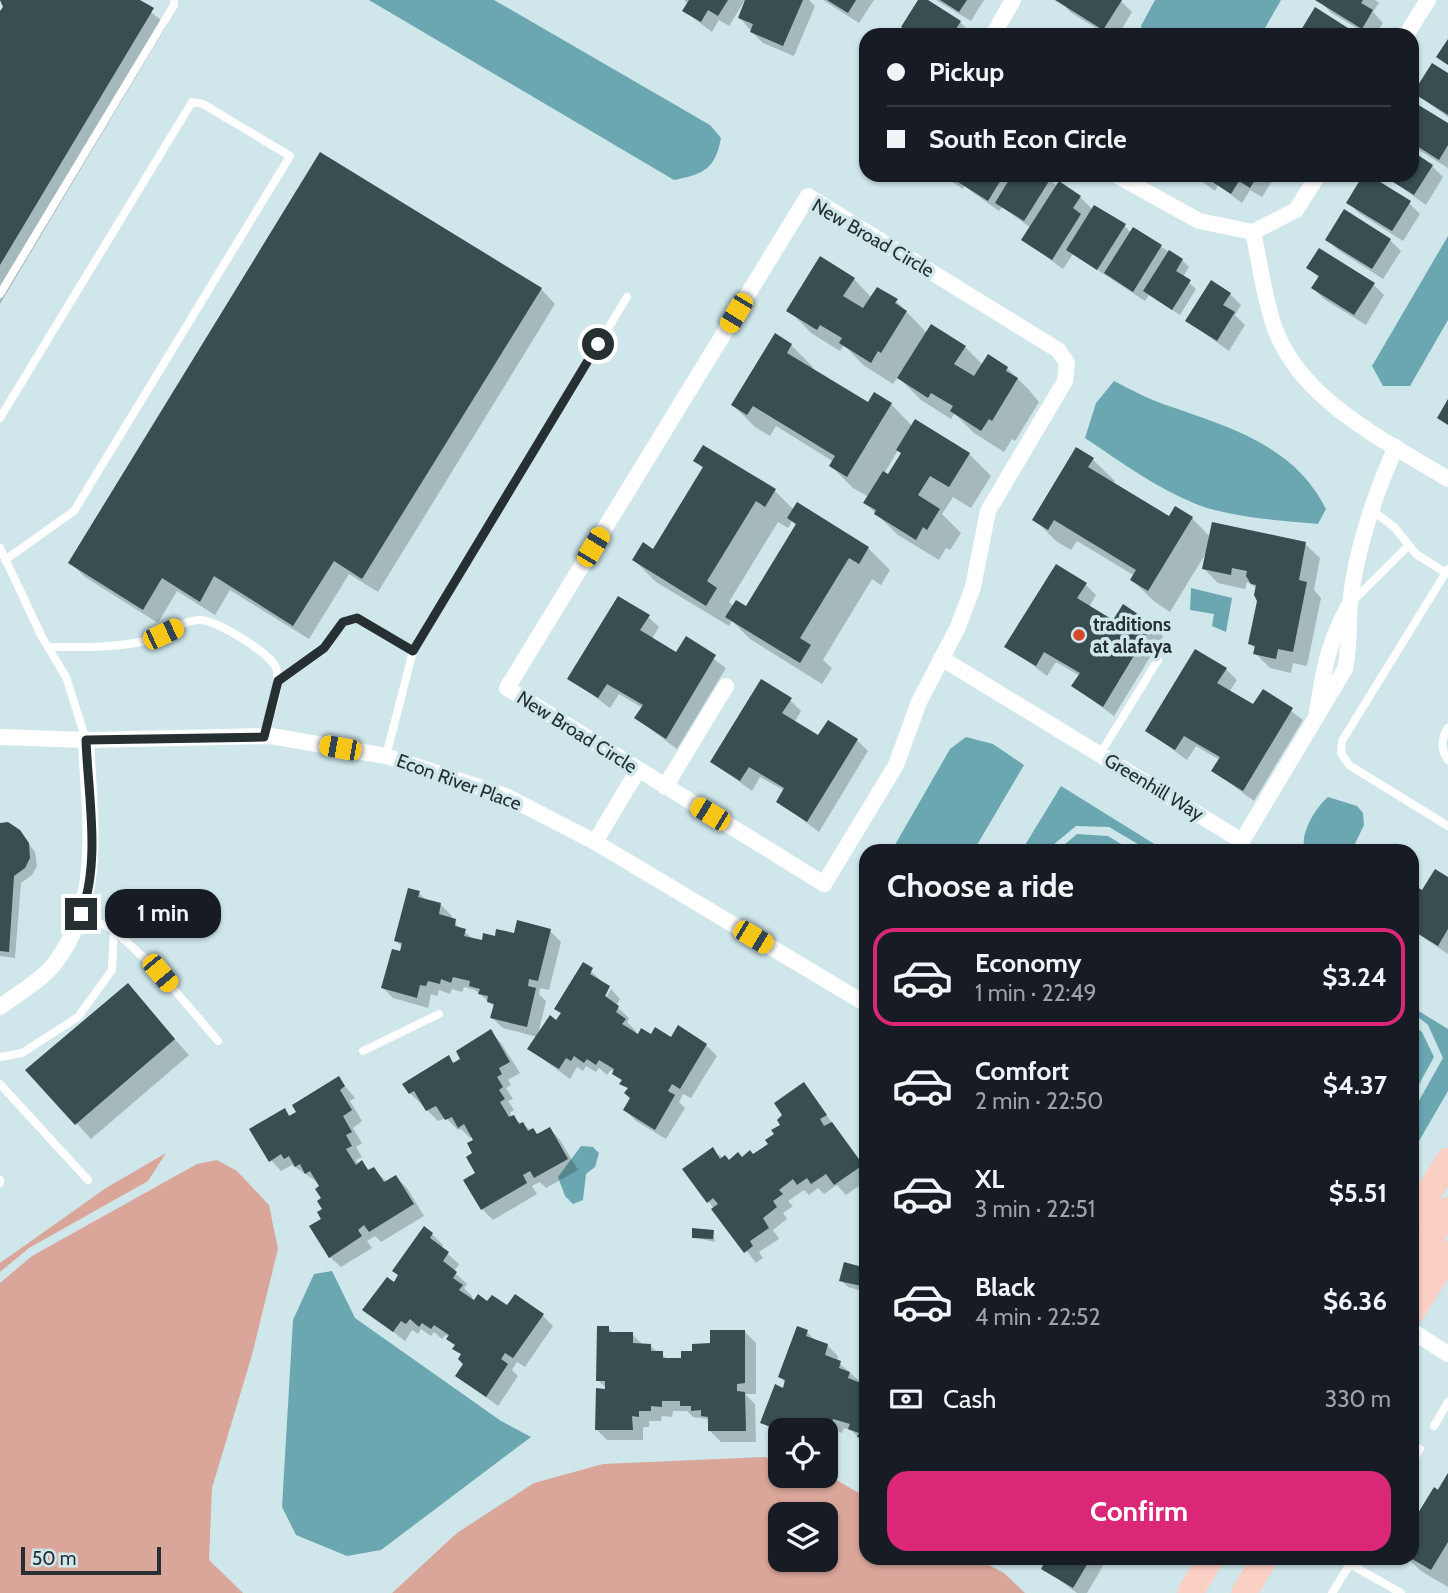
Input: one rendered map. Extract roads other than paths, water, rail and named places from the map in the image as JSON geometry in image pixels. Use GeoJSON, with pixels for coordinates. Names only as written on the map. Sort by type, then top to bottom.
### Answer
{"type":"FeatureCollection","features":[{"type":"Feature","properties":{"kind":"main road"},"geometry":{"type":"LineString","coordinates":[[1419,1209],[1448,1161]]}},
{"type":"Feature","properties":{"kind":"main road"},"geometry":{"type":"LineString","coordinates":[[1419,1257],[1448,1210]]}},
{"type":"Feature","properties":{"kind":"main road"},"geometry":{"type":"LineString","coordinates":[[1419,1301],[1448,1254]]}},
{"type":"Feature","properties":{"kind":"main road"},"geometry":{"type":"LineString","coordinates":[[1190,1593],[1207,1565]]}},
{"type":"Feature","properties":{"kind":"main road"},"geometry":{"type":"LineString","coordinates":[[1244,1593],[1261,1565]]}},
{"type":"Feature","properties":{"kind":"street"},"geometry":{"type":"LineString","coordinates":[[997,28],[1013,0]]}},
{"type":"Feature","properties":{"kind":"street"},"geometry":{"type":"LineString","coordinates":[[1410,28],[1427,0]]}},
{"type":"Feature","properties":{"kind":"street"},"geometry":{"type":"LineString","coordinates":[[1129,182],[1199,221],[1253,232],[1296,210],[1314,182]]}},
{"type":"Feature","properties":{"kind":"street","name":"New Broad Circle"},"geometry":{"type":"LineString","coordinates":[[808,196],[1058,349],[1067,363],[1065,381],[988,511],[973,587],[958,627],[919,702],[896,765],[824,884],[638,770],[506,688],[808,196]]}},
{"type":"Feature","properties":{"kind":"street"},"geometry":{"type":"LineString","coordinates":[[1253,232],[1274,327],[1318,395],[1448,479]]}},
{"type":"Feature","properties":{"kind":"street","name":"Greenhill Way"},"geometry":{"type":"LineString","coordinates":[[941,658],[1242,841],[1302,745],[1317,714],[1345,669],[1349,652],[1350,604],[1371,509],[1396,447]]}},
{"type":"Feature","properties":{"kind":"street"},"geometry":{"type":"LineString","coordinates":[[665,787],[726,686]]}},
{"type":"Feature","properties":{"kind":"street","name":"Econ River Place"},"geometry":{"type":"LineString","coordinates":[[0,737],[86,740],[264,737],[386,756],[506,796],[595,842],[859,1000]]}},
{"type":"Feature","properties":{"kind":"street"},"geometry":{"type":"LineString","coordinates":[[0,1007],[53,965],[74,932],[86,900],[91,846],[86,740]]}},
{"type":"Feature","properties":{"kind":"street"},"geometry":{"type":"LineString","coordinates":[[595,842],[638,770]]}},
{"type":"Feature","properties":{"kind":"street"},"geometry":{"type":"LineString","coordinates":[[1419,1335],[1448,1354]]}},
{"type":"Feature","properties":{"kind":"lane"},"geometry":{"type":"LineString","coordinates":[[0,294],[174,5],[174,0]]}},
{"type":"Feature","properties":{"kind":"lane"},"geometry":{"type":"LineString","coordinates":[[0,418],[192,102],[203,104],[290,156],[74,511],[5,560]]}},
{"type":"Feature","properties":{"kind":"lane"},"geometry":{"type":"LineString","coordinates":[[386,756],[413,651],[627,297]]}},
{"type":"Feature","properties":{"kind":"lane"},"geometry":{"type":"LineString","coordinates":[[1371,509],[1416,554],[1447,571],[1444,584],[1342,741],[1341,753],[1349,765],[1448,826]]}},
{"type":"Feature","properties":{"kind":"lane"},"geometry":{"type":"LineString","coordinates":[[1350,604],[1409,545]]}},
{"type":"Feature","properties":{"kind":"lane"},"geometry":{"type":"LineString","coordinates":[[0,548],[48,648],[66,677],[86,740]]}},
{"type":"Feature","properties":{"kind":"lane"},"geometry":{"type":"LineString","coordinates":[[278,681],[324,648],[343,622],[357,618],[413,651]]}},
{"type":"Feature","properties":{"kind":"lane"},"geometry":{"type":"LineString","coordinates":[[48,648],[139,642],[197,620],[220,625],[268,656],[276,667],[278,681],[264,737]]}},
{"type":"Feature","properties":{"kind":"lane"},"geometry":{"type":"LineString","coordinates":[[1100,754],[1158,660]]}},
{"type":"Feature","properties":{"kind":"lane"},"geometry":{"type":"LineString","coordinates":[[1448,727],[1442,740],[1442,751],[1448,760]]}},
{"type":"Feature","properties":{"kind":"lane"},"geometry":{"type":"LineString","coordinates":[[81,914],[114,930],[160,973],[218,1041]]}},
{"type":"Feature","properties":{"kind":"lane"},"geometry":{"type":"LineString","coordinates":[[0,1058],[22,1053],[78,1017],[112,970],[114,930]]}},
{"type":"Feature","properties":{"kind":"lane"},"geometry":{"type":"LineString","coordinates":[[363,1051],[439,1014]]}},
{"type":"Feature","properties":{"kind":"lane"},"geometry":{"type":"LineString","coordinates":[[0,1084],[88,1180]]}},
{"type":"Feature","properties":{"kind":"lane"},"geometry":{"type":"LineString","coordinates":[[1434,1426],[1448,1402]]}},
{"type":"Feature","properties":{"kind":"lane"},"geometry":{"type":"LineString","coordinates":[[1332,1593],[1350,1565]]}},
{"type":"Feature","properties":{"kind":"lane"},"geometry":{"type":"LineString","coordinates":[[1358,1565],[1401,1593]]}},
{"type":"Feature","properties":{"kind":"water"},"geometry":{"type":"Polygon","coordinates":[[[369,0],[494,0],[710,125],[721,138],[715,157],[700,173],[674,180],[369,0]]]}},
{"type":"Feature","properties":{"kind":"water"},"geometry":{"type":"Polygon","coordinates":[[[1155,0],[1281,0],[1265,28],[1141,26],[1155,0]]]}},
{"type":"Feature","properties":{"kind":"water"},"geometry":{"type":"Polygon","coordinates":[[[1448,236],[1448,320],[1410,386],[1383,386],[1372,366],[1448,236]]]}},
{"type":"Feature","properties":{"kind":"water"},"geometry":{"type":"Polygon","coordinates":[[[1114,381],[1157,402],[1234,430],[1277,453],[1296,468],[1326,509],[1318,524],[1239,515],[1196,504],[1153,482],[1085,438],[1096,403],[1114,381]]]}},
{"type":"Feature","properties":{"kind":"water"},"geometry":{"type":"Polygon","coordinates":[[[1191,588],[1232,598],[1226,632],[1212,626],[1214,614],[1190,610],[1191,588]]]}},
{"type":"Feature","properties":{"kind":"water"},"geometry":{"type":"Polygon","coordinates":[[[966,737],[993,744],[1024,765],[978,844],[895,844],[950,749],[966,737]]]}},
{"type":"Feature","properties":{"kind":"water"},"geometry":{"type":"Polygon","coordinates":[[[1061,786],[1154,844],[1138,844],[1109,827],[1076,826],[1054,844],[1026,844],[1061,786]]]}},
{"type":"Feature","properties":{"kind":"water"},"geometry":{"type":"Polygon","coordinates":[[[1328,797],[1357,806],[1363,813],[1364,825],[1355,844],[1304,844],[1306,829],[1318,807],[1328,797]]]}},
{"type":"Feature","properties":{"kind":"water"},"geometry":{"type":"Polygon","coordinates":[[[1077,834],[1108,836],[1121,844],[1065,844],[1077,834]]]}},
{"type":"Feature","properties":{"kind":"water"},"geometry":{"type":"Polygon","coordinates":[[[1419,1011],[1448,1029],[1448,1091],[1419,1141],[1419,1101],[1443,1058],[1428,1025],[1419,1018],[1419,1011]]]}},
{"type":"Feature","properties":{"kind":"water"},"geometry":{"type":"Polygon","coordinates":[[[1419,1030],[1422,1032],[1434,1057],[1419,1084],[1419,1030]]]}},
{"type":"Feature","properties":{"kind":"water"},"geometry":{"type":"Polygon","coordinates":[[[581,1146],[593,1147],[599,1153],[595,1167],[586,1174],[583,1200],[573,1204],[565,1196],[558,1177],[581,1146]]]}},
{"type":"Feature","properties":{"kind":"water"},"geometry":{"type":"Polygon","coordinates":[[[332,1271],[355,1318],[501,1421],[531,1437],[381,1550],[347,1556],[296,1535],[282,1507],[293,1320],[314,1274],[332,1271]]]}},
{"type":"Feature","properties":{"kind":"place","name":"traditions at alafaya"},"geometry":{"type":"Point","coordinates":[1079,635]}}]}
